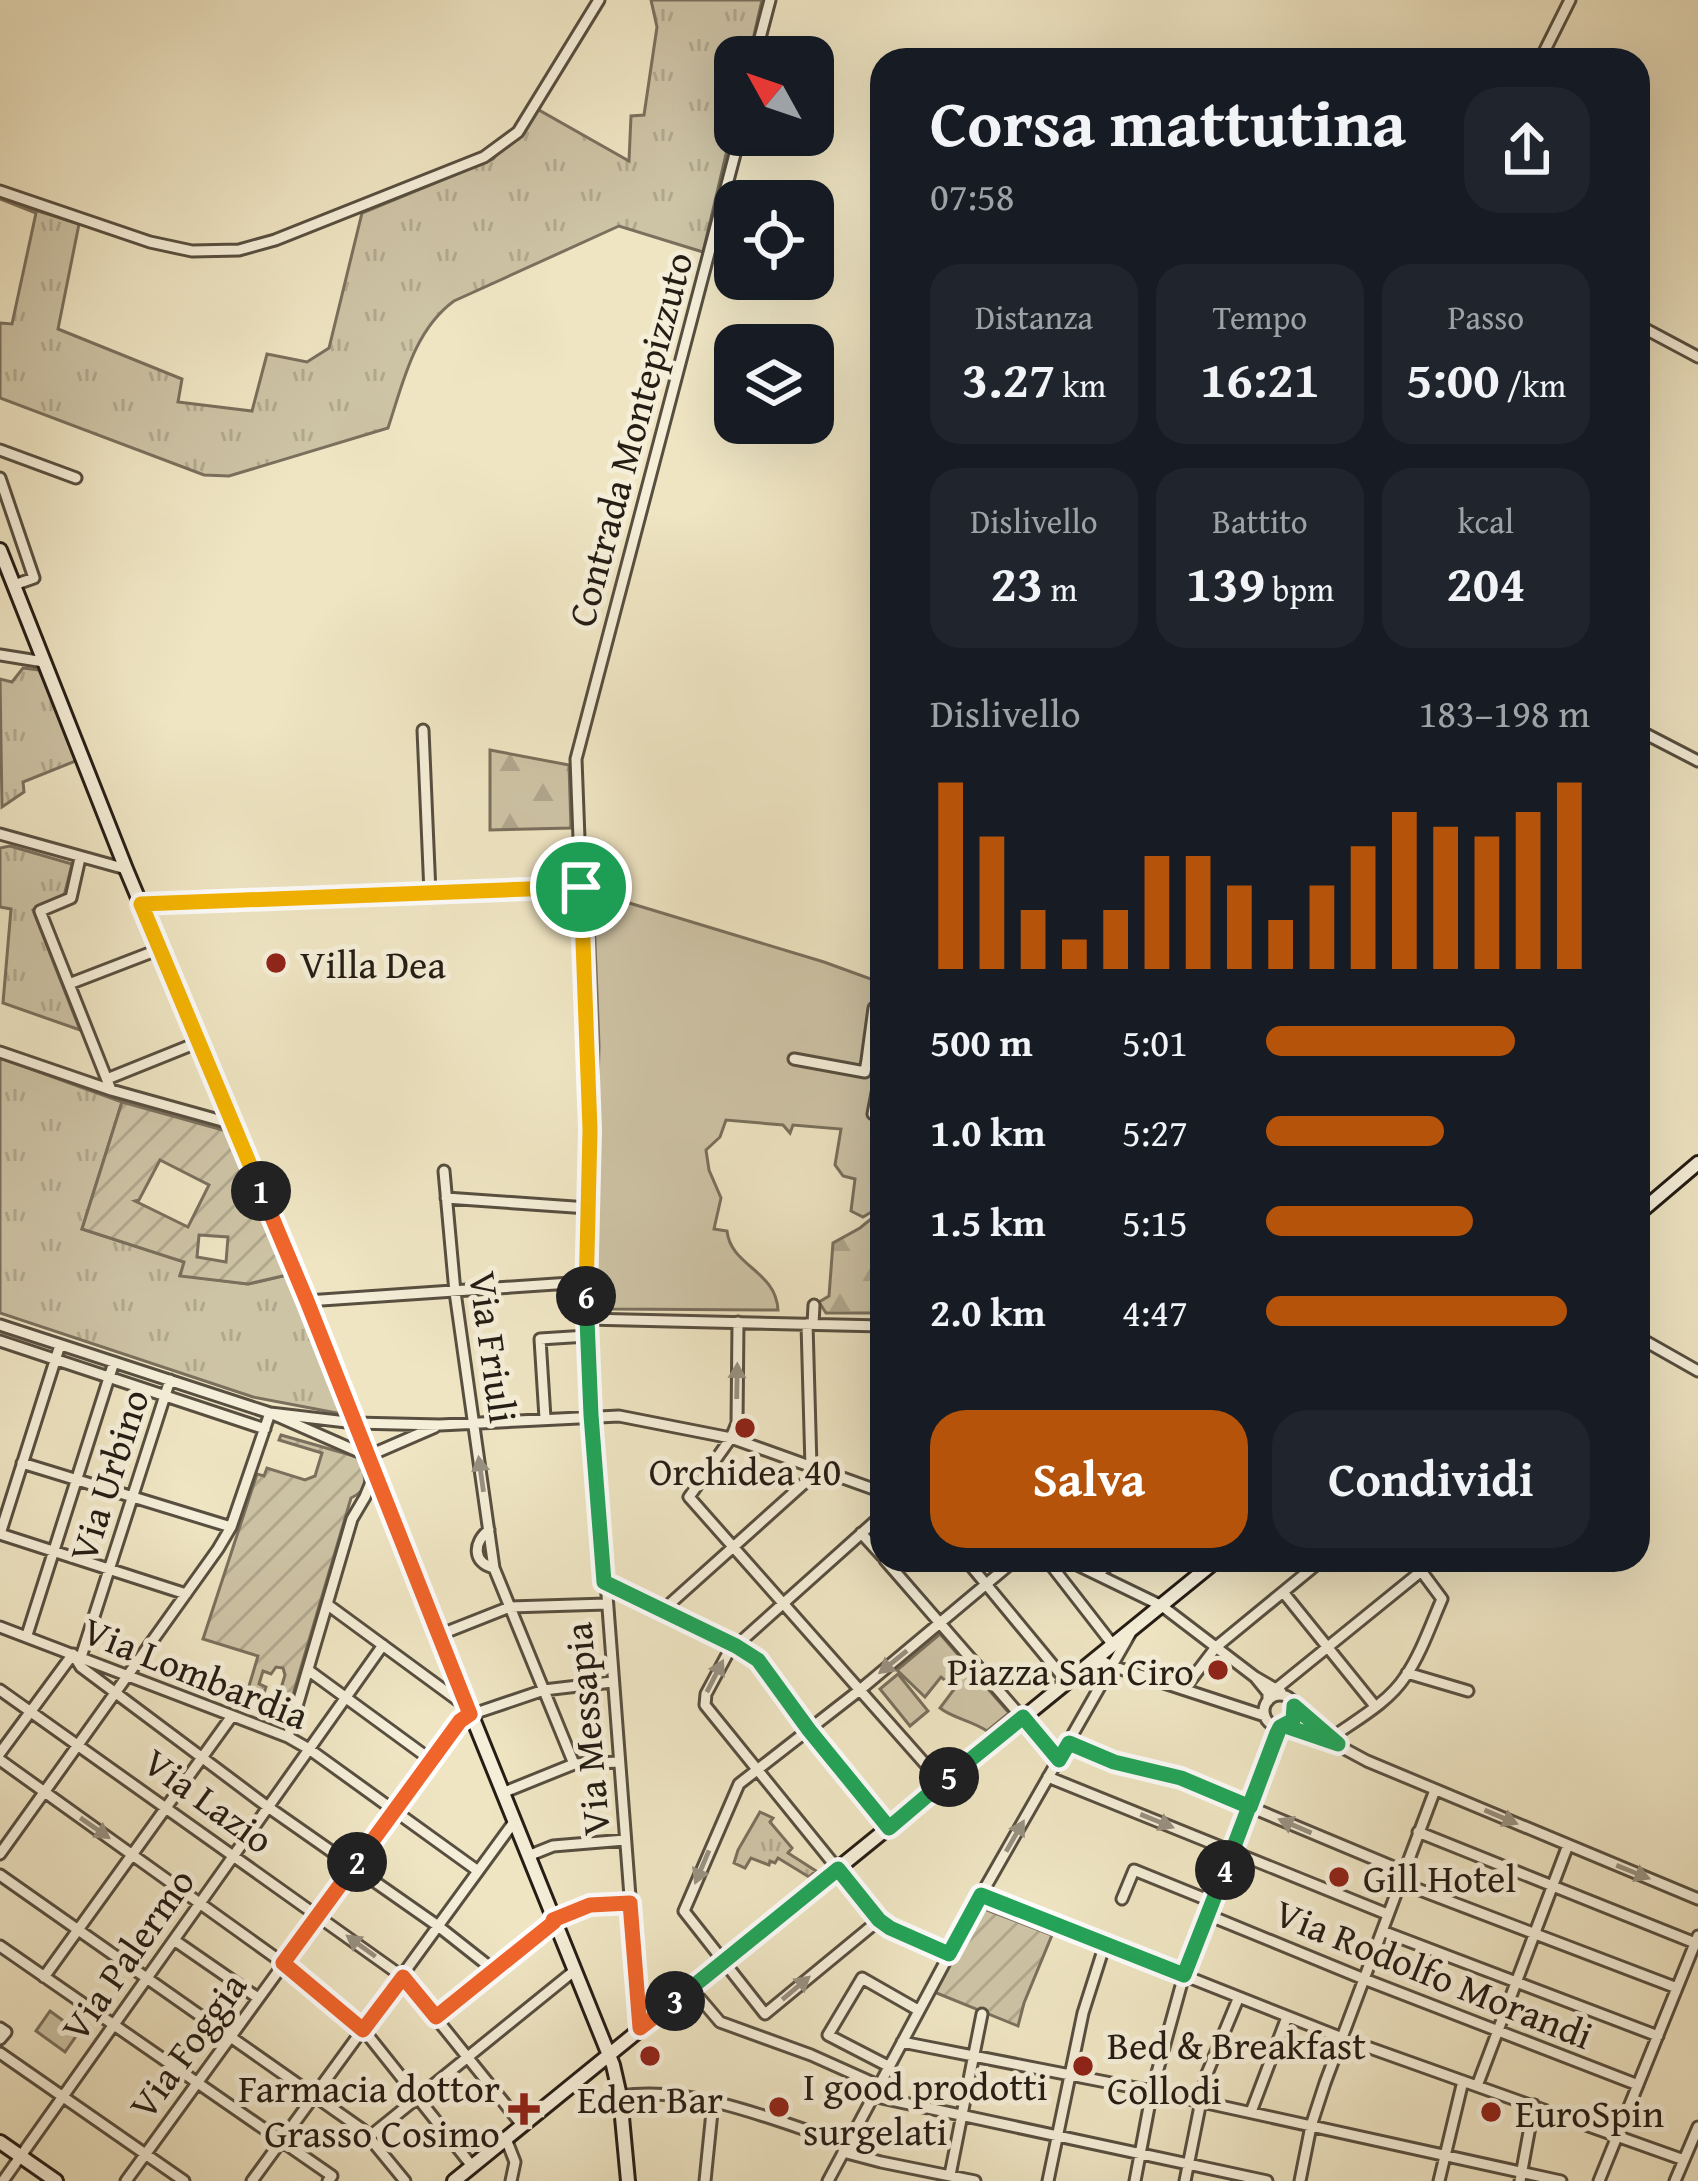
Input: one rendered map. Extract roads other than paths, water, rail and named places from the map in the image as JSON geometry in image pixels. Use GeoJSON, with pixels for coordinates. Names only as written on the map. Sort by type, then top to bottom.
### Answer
{"type":"FeatureCollection","features":[{"type":"Feature","properties":{"kind":"street"},"geometry":{"type":"LineString","coordinates":[[0,190],[150,242],[192,251],[239,250],[275,240],[484,157],[518,133],[599,0]]}},
{"type":"Feature","properties":{"kind":"street"},"geometry":{"type":"LineString","coordinates":[[761,36],[770,0]]}},
{"type":"Feature","properties":{"kind":"street"},"geometry":{"type":"LineString","coordinates":[[1546,48],[1570,0]]}},
{"type":"Feature","properties":{"kind":"street","name":"Contrada Montepizzuto"},"geometry":{"type":"LineString","coordinates":[[581,887],[576,759],[734,156]]}},
{"type":"Feature","properties":{"kind":"street"},"geometry":{"type":"LineString","coordinates":[[1650,331],[1698,357]]}},
{"type":"Feature","properties":{"kind":"street"},"geometry":{"type":"LineString","coordinates":[[0,450],[76,478]]}},
{"type":"Feature","properties":{"kind":"street"},"geometry":{"type":"LineString","coordinates":[[0,478],[34,578],[14,585]]}},
{"type":"Feature","properties":{"kind":"street"},"geometry":{"type":"LineString","coordinates":[[0,550],[617,2076],[628,2181]]}},
{"type":"Feature","properties":{"kind":"street"},"geometry":{"type":"LineString","coordinates":[[0,655],[44,662]]}},
{"type":"Feature","properties":{"kind":"street"},"geometry":{"type":"LineString","coordinates":[[423,730],[430,893]]}},
{"type":"Feature","properties":{"kind":"street"},"geometry":{"type":"LineString","coordinates":[[1650,736],[1698,761]]}},
{"type":"Feature","properties":{"kind":"street"},"geometry":{"type":"LineString","coordinates":[[0,834],[126,869]]}},
{"type":"Feature","properties":{"kind":"street"},"geometry":{"type":"LineString","coordinates":[[80,858],[70,898],[40,911],[109,1084]]}},
{"type":"Feature","properties":{"kind":"street"},"geometry":{"type":"LineString","coordinates":[[141,904],[581,887]]}},
{"type":"Feature","properties":{"kind":"street","name":"Via Messapia"},"geometry":{"type":"LineString","coordinates":[[581,887],[590,1112],[586,1319],[640,2028]]}},
{"type":"Feature","properties":{"kind":"street"},"geometry":{"type":"LineString","coordinates":[[69,984],[160,949]]}},
{"type":"Feature","properties":{"kind":"street"},"geometry":{"type":"LineString","coordinates":[[794,1059],[866,1072],[870,1038]]}},
{"type":"Feature","properties":{"kind":"street"},"geometry":{"type":"LineString","coordinates":[[109,1084],[199,1042]]}},
{"type":"Feature","properties":{"kind":"street"},"geometry":{"type":"LineString","coordinates":[[0,1052],[232,1124]]}},
{"type":"Feature","properties":{"kind":"street"},"geometry":{"type":"LineString","coordinates":[[1650,1204],[1698,1163]]}},
{"type":"Feature","properties":{"kind":"street","name":"Via Friuli"},"geometry":{"type":"LineString","coordinates":[[445,1171],[455,1292],[494,1568],[574,1764]]}},
{"type":"Feature","properties":{"kind":"street"},"geometry":{"type":"LineString","coordinates":[[446,1198],[588,1208]]}},
{"type":"Feature","properties":{"kind":"street"},"geometry":{"type":"LineString","coordinates":[[307,1301],[585,1282]]}},
{"type":"Feature","properties":{"kind":"street"},"geometry":{"type":"LineString","coordinates":[[663,1610],[735,1548],[815,1468],[810,1324],[814,1304]]}},
{"type":"Feature","properties":{"kind":"street"},"geometry":{"type":"LineString","coordinates":[[586,1319],[870,1325]]}},
{"type":"Feature","properties":{"kind":"street"},"geometry":{"type":"LineString","coordinates":[[738,1322],[736,1423],[731,1438],[688,1497],[942,1783]]}},
{"type":"Feature","properties":{"kind":"street"},"geometry":{"type":"LineString","coordinates":[[0,1325],[270,1413],[368,1456],[440,1425]]}},
{"type":"Feature","properties":{"kind":"street"},"geometry":{"type":"LineString","coordinates":[[545,1418],[540,1339],[587,1336]]}},
{"type":"Feature","properties":{"kind":"street"},"geometry":{"type":"LineString","coordinates":[[0,1341],[265,1429]]}},
{"type":"Feature","properties":{"kind":"street"},"geometry":{"type":"LineString","coordinates":[[1650,1344],[1698,1371]]}},
{"type":"Feature","properties":{"kind":"street"},"geometry":{"type":"LineString","coordinates":[[60,1345],[0,1534],[186,1594]]}},
{"type":"Feature","properties":{"kind":"street"},"geometry":{"type":"LineString","coordinates":[[27,1635],[114,1362]]}},
{"type":"Feature","properties":{"kind":"street","name":"Via Urbino"},"geometry":{"type":"LineString","coordinates":[[0,1756],[77,1655],[170,1380]]}},
{"type":"Feature","properties":{"kind":"street"},"geometry":{"type":"LineString","coordinates":[[270,1413],[355,1423],[440,1425],[619,1416],[731,1438],[870,1488]]}},
{"type":"Feature","properties":{"kind":"street"},"geometry":{"type":"LineString","coordinates":[[0,1854],[231,1527],[270,1413]]}},
{"type":"Feature","properties":{"kind":"street"},"geometry":{"type":"LineString","coordinates":[[22,1463],[231,1527]]}},
{"type":"Feature","properties":{"kind":"street"},"geometry":{"type":"LineString","coordinates":[[288,1737],[352,1519],[374,1473]]}},
{"type":"Feature","properties":{"kind":"street"},"geometry":{"type":"LineString","coordinates":[[358,1506],[383,1497]]}},
{"type":"Feature","properties":{"kind":"street"},"geometry":{"type":"LineString","coordinates":[[870,1525],[736,1646],[717,1669],[705,1705],[879,1920],[949,1954]]}},
{"type":"Feature","properties":{"kind":"street"},"geometry":{"type":"LineString","coordinates":[[861,1533],[870,1543]]}},
{"type":"Feature","properties":{"kind":"street"},"geometry":{"type":"LineString","coordinates":[[897,1572],[1059,1760]]}},
{"type":"Feature","properties":{"kind":"street"},"geometry":{"type":"LineString","coordinates":[[976,1572],[1066,1681]]}},
{"type":"Feature","properties":{"kind":"street"},"geometry":{"type":"LineString","coordinates":[[765,2014],[684,1911],[729,1804],[740,1784],[1000,1572]]}},
{"type":"Feature","properties":{"kind":"street"},"geometry":{"type":"LineString","coordinates":[[1055,1572],[1112,1654],[1184,1690],[1265,1716],[1271,1724],[1335,1741]]}},
{"type":"Feature","properties":{"kind":"street"},"geometry":{"type":"LineString","coordinates":[[1093,1572],[1162,1606],[1367,1761],[1698,1899]]}},
{"type":"Feature","properties":{"kind":"street"},"geometry":{"type":"LineString","coordinates":[[828,2181],[981,1895],[1069,1743],[1112,1654],[1134,1628],[1203,1572]]}},
{"type":"Feature","properties":{"kind":"street"},"geometry":{"type":"LineString","coordinates":[[1184,1690],[1216,1647],[1307,1572]]}},
{"type":"Feature","properties":{"kind":"street"},"geometry":{"type":"LineString","coordinates":[[1276,1689],[1421,1572]]}},
{"type":"Feature","properties":{"kind":"street"},"geometry":{"type":"LineString","coordinates":[[1335,1741],[1408,1672],[1442,1599],[1423,1572]]}},
{"type":"Feature","properties":{"kind":"street"},"geometry":{"type":"LineString","coordinates":[[604,1582],[758,1660],[889,1828]]}},
{"type":"Feature","properties":{"kind":"street"},"geometry":{"type":"LineString","coordinates":[[1283,1592],[1375,1706]]}},
{"type":"Feature","properties":{"kind":"street"},"geometry":{"type":"LineString","coordinates":[[439,1635],[510,1606],[606,1604]]}},
{"type":"Feature","properties":{"kind":"street"},"geometry":{"type":"LineString","coordinates":[[328,1605],[469,1711]]}},
{"type":"Feature","properties":{"kind":"street","name":"Via Lombardia"},"geometry":{"type":"LineString","coordinates":[[0,1627],[288,1737],[478,1871]]}},
{"type":"Feature","properties":{"kind":"street","name":"Via Palermo"},"geometry":{"type":"LineString","coordinates":[[3,2181],[383,1645]]}},
{"type":"Feature","properties":{"kind":"street"},"geometry":{"type":"LineString","coordinates":[[454,2181],[1066,1681],[1096,1658],[1112,1654]]}},
{"type":"Feature","properties":{"kind":"street"},"geometry":{"type":"LineString","coordinates":[[77,1655],[81,1667],[115,1693],[495,1971]]}},
{"type":"Feature","properties":{"kind":"street"},"geometry":{"type":"LineString","coordinates":[[308,1670],[431,1760]]}},
{"type":"Feature","properties":{"kind":"street"},"geometry":{"type":"LineString","coordinates":[[429,1679],[453,1670]]}},
{"type":"Feature","properties":{"kind":"street"},"geometry":{"type":"LineString","coordinates":[[1408,1672],[1468,1691]]}},
{"type":"Feature","properties":{"kind":"street"},"geometry":{"type":"LineString","coordinates":[[1255,1677],[1268,1694],[1265,1716]]}},
{"type":"Feature","properties":{"kind":"street"},"geometry":{"type":"LineString","coordinates":[[469,1711],[544,1690],[612,1682]]}},
{"type":"Feature","properties":{"kind":"street","name":"Via Lazio"},"geometry":{"type":"LineString","coordinates":[[0,1690],[403,1977],[522,2126]]}},
{"type":"Feature","properties":{"kind":"street"},"geometry":{"type":"LineString","coordinates":[[1268,1701],[1281,1695],[1292,1702]]}},
{"type":"Feature","properties":{"kind":"street"},"geometry":{"type":"LineString","coordinates":[[1135,2181],[1152,2091],[1184,1975],[1282,1726],[1293,1720],[1292,1702]]}},
{"type":"Feature","properties":{"kind":"street","name":"Via Foggia"},"geometry":{"type":"LineString","coordinates":[[126,2181],[469,1711]]}},
{"type":"Feature","properties":{"kind":"street"},"geometry":{"type":"LineString","coordinates":[[44,1977],[232,1716]]}},
{"type":"Feature","properties":{"kind":"street"},"geometry":{"type":"LineString","coordinates":[[1069,1743],[1114,1762],[1181,1778],[1534,1934],[1677,1988]]}},
{"type":"Feature","properties":{"kind":"street"},"geometry":{"type":"LineString","coordinates":[[0,1756],[283,1963],[363,2030],[472,2166]]}},
{"type":"Feature","properties":{"kind":"street"},"geometry":{"type":"LineString","coordinates":[[502,1793],[574,1764],[619,1762]]}},
{"type":"Feature","properties":{"kind":"street"},"geometry":{"type":"LineString","coordinates":[[1048,1777],[1387,1914]]}},
{"type":"Feature","properties":{"kind":"street"},"geometry":{"type":"LineString","coordinates":[[1300,2181],[1311,2126],[1435,1790]]}},
{"type":"Feature","properties":{"kind":"street"},"geometry":{"type":"LineString","coordinates":[[252,2181],[514,1822]]}},
{"type":"Feature","properties":{"kind":"street"},"geometry":{"type":"LineString","coordinates":[[1418,1832],[1696,1939],[1599,2181]]}},
{"type":"Feature","properties":{"kind":"street"},"geometry":{"type":"LineString","coordinates":[[528,1856],[553,1846],[625,1840]]}},
{"type":"Feature","properties":{"kind":"street"},"geometry":{"type":"LineString","coordinates":[[1477,2086],[1568,1845]]}},
{"type":"Feature","properties":{"kind":"street"},"geometry":{"type":"LineString","coordinates":[[1122,1899],[1134,1870],[1213,1902]]}},
{"type":"Feature","properties":{"kind":"street"},"geometry":{"type":"LineString","coordinates":[[0,1875],[369,2137],[405,2181]]}},
{"type":"Feature","properties":{"kind":"street"},"geometry":{"type":"LineString","coordinates":[[981,1895],[1238,1999],[1684,2160]]}},
{"type":"Feature","properties":{"kind":"street"},"geometry":{"type":"LineString","coordinates":[[436,2017],[554,1921],[590,1905],[630,1903]]}},
{"type":"Feature","properties":{"kind":"street","name":"Via Rodolfo Morandi"},"geometry":{"type":"LineString","coordinates":[[1208,1915],[1638,2085]]}},
{"type":"Feature","properties":{"kind":"street"},"geometry":{"type":"LineString","coordinates":[[756,2036],[765,2014],[879,1920]]}},
{"type":"Feature","properties":{"kind":"street"},"geometry":{"type":"LineString","coordinates":[[1382,1931],[1658,2036]]}},
{"type":"Feature","properties":{"kind":"street"},"geometry":{"type":"LineString","coordinates":[[174,1940],[258,1998]]}},
{"type":"Feature","properties":{"kind":"street"},"geometry":{"type":"LineString","coordinates":[[1048,2181],[1083,2013],[1105,1943]]}},
{"type":"Feature","properties":{"kind":"street"},"geometry":{"type":"LineString","coordinates":[[0,1946],[332,2176],[328,2181]]}},
{"type":"Feature","properties":{"kind":"street"},"geometry":{"type":"LineString","coordinates":[[846,1970],[918,2010]]}},
{"type":"Feature","properties":{"kind":"street"},"geometry":{"type":"LineString","coordinates":[[369,2137],[574,1971]]}},
{"type":"Feature","properties":{"kind":"street"},"geometry":{"type":"LineString","coordinates":[[862,1978],[828,2036],[888,2066]]}},
{"type":"Feature","properties":{"kind":"street"},"geometry":{"type":"LineString","coordinates":[[691,1988],[720,2022],[811,2055],[875,2091],[961,2116],[1267,2181]]}},
{"type":"Feature","properties":{"kind":"street"},"geometry":{"type":"LineString","coordinates":[[1185,2181],[1207,2076],[1238,1999]]}},
{"type":"Feature","properties":{"kind":"street"},"geometry":{"type":"LineString","coordinates":[[950,2175],[982,2014]]}},
{"type":"Feature","properties":{"kind":"street"},"geometry":{"type":"LineString","coordinates":[[1251,2112],[1287,2017]]}},
{"type":"Feature","properties":{"kind":"street"},"geometry":{"type":"LineString","coordinates":[[0,2028],[6,2032],[0,2039]]}},
{"type":"Feature","properties":{"kind":"street"},"geometry":{"type":"LineString","coordinates":[[902,2042],[1562,2181]]}},
{"type":"Feature","properties":{"kind":"street"},"geometry":{"type":"LineString","coordinates":[[0,2053],[184,2181]]}},
{"type":"Feature","properties":{"kind":"street"},"geometry":{"type":"LineString","coordinates":[[1439,2181],[1463,2081]]}},
{"type":"Feature","properties":{"kind":"street"},"geometry":{"type":"LineString","coordinates":[[620,2096],[649,2093],[713,2102],[894,2164],[975,2181]]}},
{"type":"Feature","properties":{"kind":"street"},"geometry":{"type":"LineString","coordinates":[[705,2181],[713,2102]]}},
{"type":"Feature","properties":{"kind":"street"},"geometry":{"type":"LineString","coordinates":[[1521,2176],[1534,2105]]}},
{"type":"Feature","properties":{"kind":"street"},"geometry":{"type":"LineString","coordinates":[[1675,2181],[1698,2127]]}},
{"type":"Feature","properties":{"kind":"street"},"geometry":{"type":"LineString","coordinates":[[506,2139],[514,2162],[511,2181]]}},
{"type":"Feature","properties":{"kind":"street"},"geometry":{"type":"LineString","coordinates":[[0,2142],[56,2181]]}},
{"type":"Feature","properties":{"kind":"street"},"geometry":{"type":"LineString","coordinates":[[894,2164],[894,2181]]}},
{"type":"Feature","properties":{"kind":"place","name":"Villa Dea"},"geometry":{"type":"Point","coordinates":[276,963]}},
{"type":"Feature","properties":{"kind":"place","name":"Orchidea 40"},"geometry":{"type":"Point","coordinates":[745,1428]}},
{"type":"Feature","properties":{"kind":"place","name":"Piazza San Ciro"},"geometry":{"type":"Point","coordinates":[1218,1670]}},
{"type":"Feature","properties":{"kind":"place","name":"Gill Hotel"},"geometry":{"type":"Point","coordinates":[1339,1877]}},
{"type":"Feature","properties":{"kind":"place","name":"Eden Bar"},"geometry":{"type":"Point","coordinates":[650,2056]}},
{"type":"Feature","properties":{"kind":"place","name":"Bed & Breakfast Collodi"},"geometry":{"type":"Point","coordinates":[1083,2066]}},
{"type":"Feature","properties":{"kind":"place","name":"I good prodotti surgelati"},"geometry":{"type":"Point","coordinates":[779,2107]}},
{"type":"Feature","properties":{"kind":"place","name":"Farmacia dottor Grasso Cosimo"},"geometry":{"type":"Point","coordinates":[524,2109]}},
{"type":"Feature","properties":{"kind":"place","name":"EuroSpin"},"geometry":{"type":"Point","coordinates":[1491,2112]}}]}
